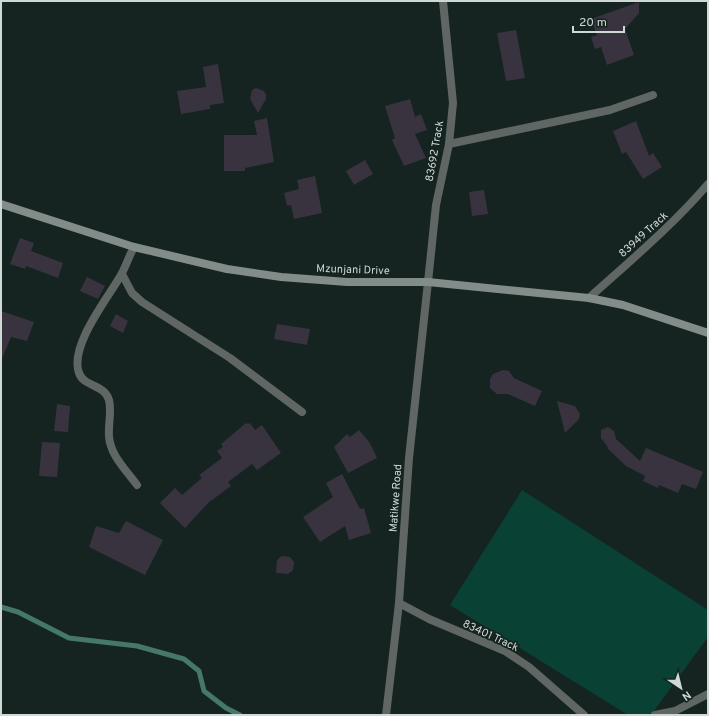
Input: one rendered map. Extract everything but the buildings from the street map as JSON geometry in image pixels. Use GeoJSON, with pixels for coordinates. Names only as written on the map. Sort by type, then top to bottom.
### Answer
{"type":"FeatureCollection","features":[{"type":"Feature","properties":{"kind":"main road","name":"Mzunjani Drive"},"geometry":{"type":"LineString","coordinates":[[1,204],[134,247],[227,269],[281,277],[347,282],[428,282],[589,298],[623,305],[708,333]]}},
{"type":"Feature","properties":{"kind":"street","name":"83692 Track"},"geometry":{"type":"LineString","coordinates":[[428,282],[436,205],[449,144],[453,102],[443,1]]}},
{"type":"Feature","properties":{"kind":"street"},"geometry":{"type":"LineString","coordinates":[[449,144],[610,110],[653,95]]}},
{"type":"Feature","properties":{"kind":"street","name":"83949 Track"},"geometry":{"type":"LineString","coordinates":[[589,298],[658,237],[689,207],[708,184]]}},
{"type":"Feature","properties":{"kind":"street"},"geometry":{"type":"LineString","coordinates":[[134,247],[122,274],[82,342],[77,360],[77,366],[83,380],[104,390],[107,395],[110,412],[108,435],[110,444],[113,452],[137,485]]}},
{"type":"Feature","properties":{"kind":"street"},"geometry":{"type":"LineString","coordinates":[[122,274],[132,293],[142,302],[230,358],[302,412]]}},
{"type":"Feature","properties":{"kind":"street","name":"Matikwe Road"},"geometry":{"type":"LineString","coordinates":[[386,715],[399,603],[409,458],[428,282]]}},
{"type":"Feature","properties":{"kind":"street","name":"83401 Track"},"geometry":{"type":"LineString","coordinates":[[399,603],[429,619],[505,651],[528,667],[584,715]]}},
{"type":"Feature","properties":{"kind":"street"},"geometry":{"type":"LineString","coordinates":[[655,715],[675,711],[708,694]]}},
{"type":"Feature","properties":{"kind":"green space"},"geometry":{"type":"Polygon","coordinates":[[[522,490],[708,610],[708,637],[651,715],[628,715],[450,605],[522,490]]]}},
{"type":"Feature","properties":{"kind":"waterway"},"geometry":{"type":"LineString","coordinates":[[1,607],[18,612],[69,638],[137,646],[184,659],[199,671],[204,691],[226,708],[240,715]]}}]}
